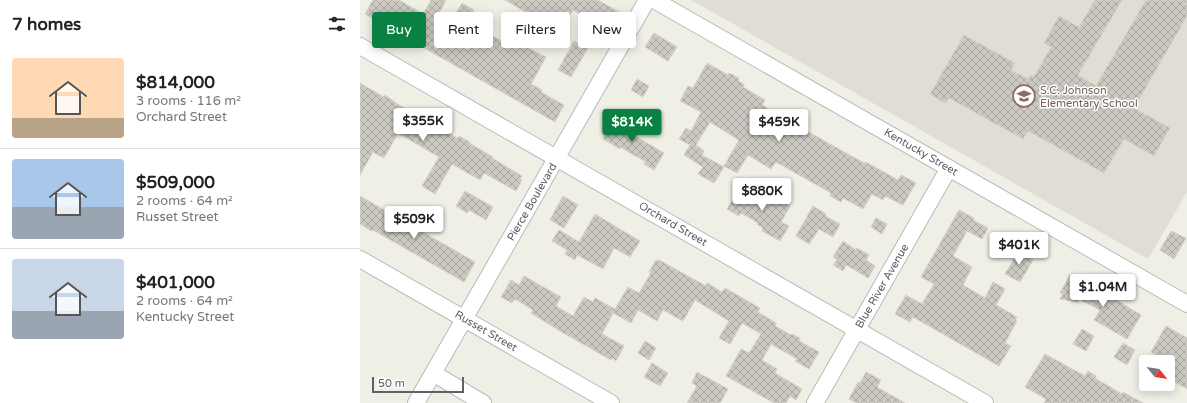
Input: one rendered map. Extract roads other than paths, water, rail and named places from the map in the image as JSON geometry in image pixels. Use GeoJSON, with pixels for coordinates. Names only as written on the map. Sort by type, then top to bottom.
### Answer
{"type":"FeatureCollection","features":[{"type":"Feature","properties":{"kind":"street","name":"Pierce Boulevard"},"geometry":{"type":"LineString","coordinates":[[416,403],[647,0]]}},
{"type":"Feature","properties":{"kind":"street","name":"Kentucky Street"},"geometry":{"type":"LineString","coordinates":[[654,0],[1187,304]]}},
{"type":"Feature","properties":{"kind":"street","name":"Orchard Street"},"geometry":{"type":"LineString","coordinates":[[360,46],[985,403]]}},
{"type":"Feature","properties":{"kind":"street","name":"Blue River Avenue"},"geometry":{"type":"LineString","coordinates":[[815,403],[949,168]]}},
{"type":"Feature","properties":{"kind":"street","name":"Russet Street"},"geometry":{"type":"LineString","coordinates":[[360,260],[611,403]]}},
{"type":"Feature","properties":{"kind":"street"},"geometry":{"type":"LineString","coordinates":[[433,373],[483,403]]}},
{"type":"Feature","properties":{"kind":"place","name":"S.C. Johnson Elementary School"},"geometry":{"type":"Point","coordinates":[1024,96]}}]}
